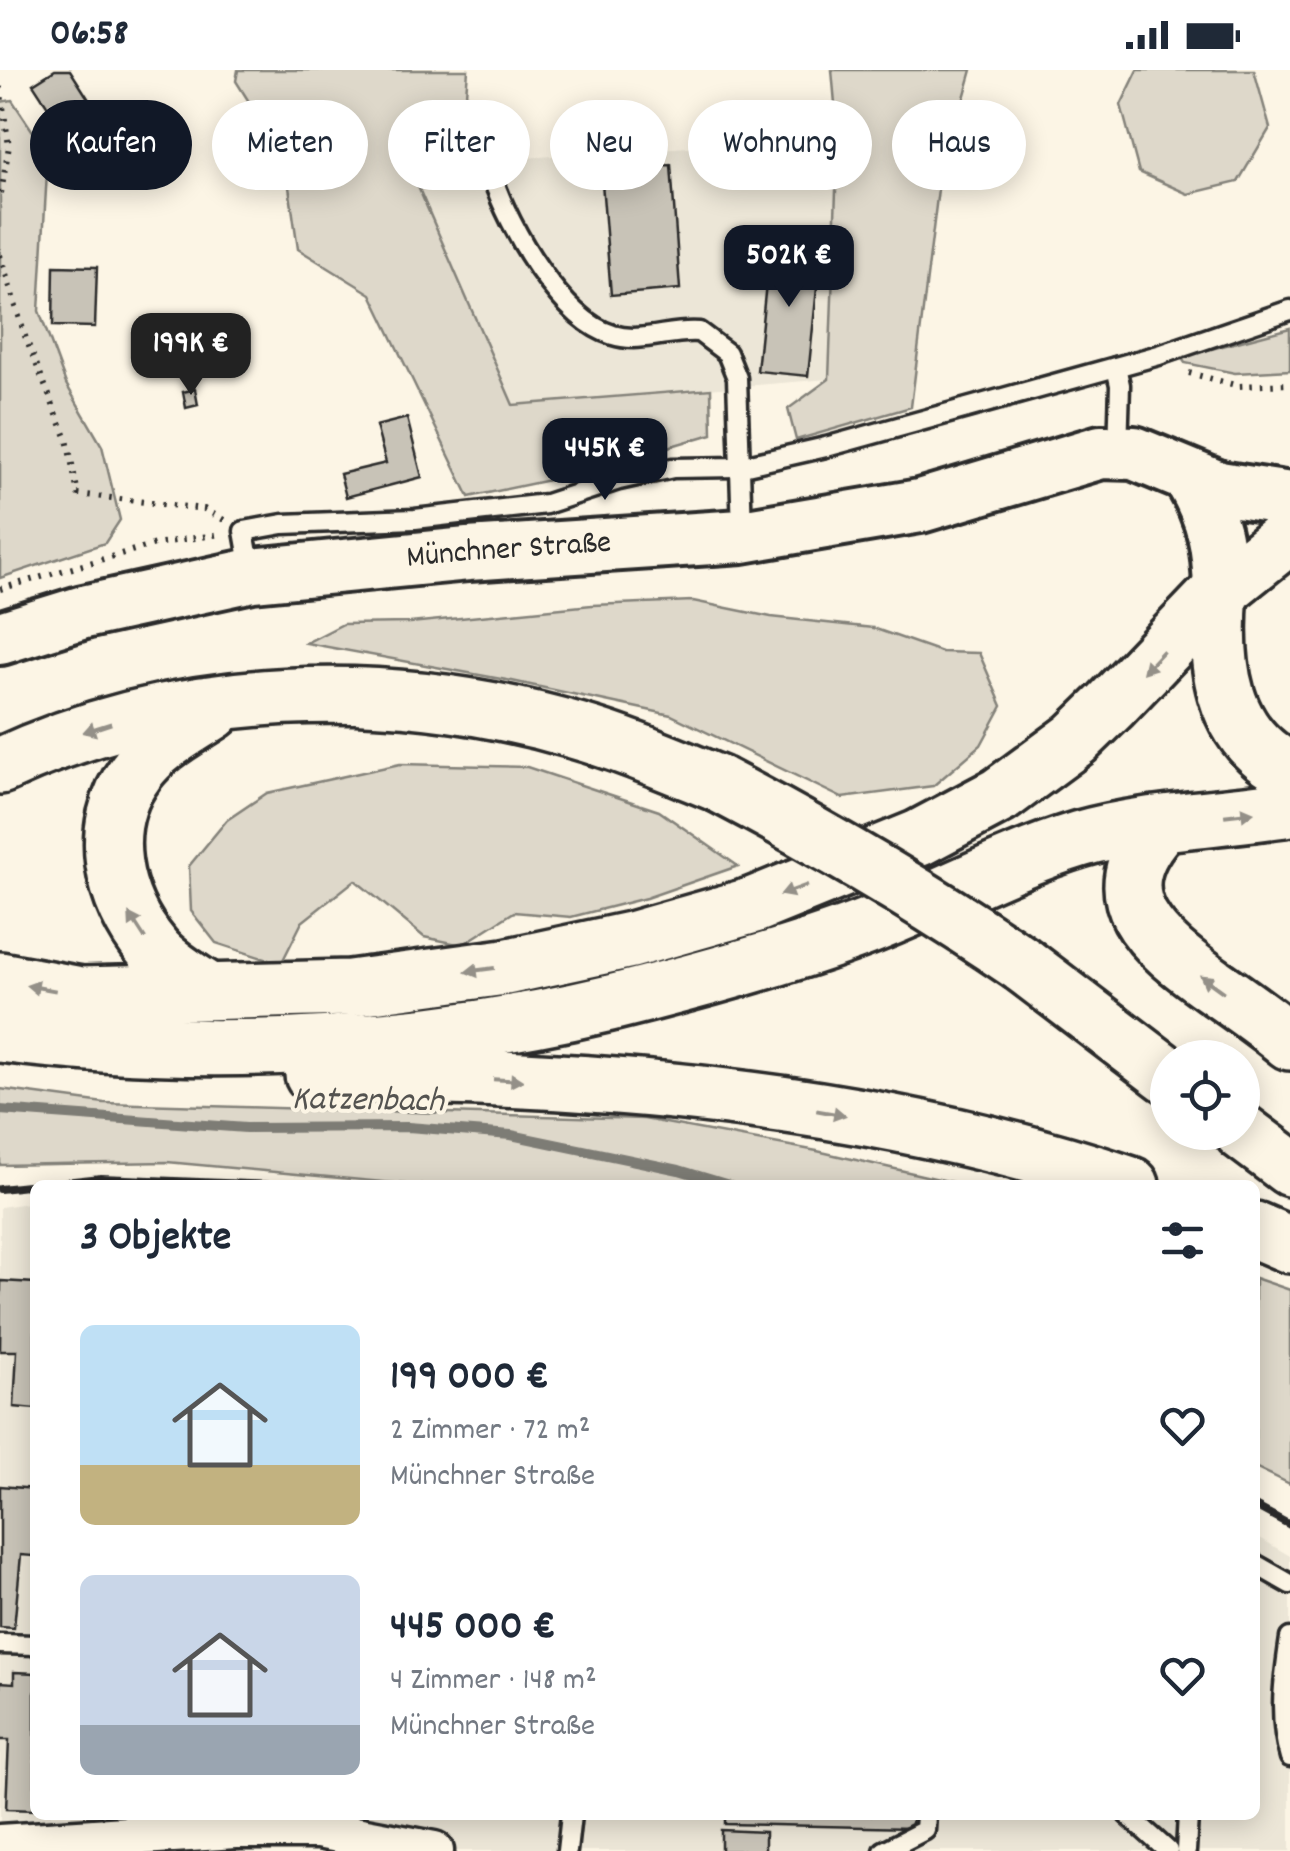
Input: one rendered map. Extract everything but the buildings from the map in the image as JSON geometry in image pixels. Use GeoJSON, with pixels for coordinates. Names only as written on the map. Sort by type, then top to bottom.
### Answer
{"type":"FeatureCollection","features":[{"type":"Feature","properties":{"kind":"main road"},"geometry":{"type":"LineString","coordinates":[[0,980],[82,995],[350,988],[506,966],[631,940],[754,904],[919,838],[1000,794],[1112,706],[1220,592],[1290,535]]}},
{"type":"Feature","properties":{"kind":"main road"},"geometry":{"type":"LineString","coordinates":[[1220,592],[1216,639],[1222,686],[1231,711],[1256,748],[1290,770]]}},
{"type":"Feature","properties":{"kind":"main road"},"geometry":{"type":"LineString","coordinates":[[0,766],[106,724],[179,708],[283,696],[417,699],[576,730],[719,784],[832,844],[923,897],[1022,964],[1150,1061]]}},
{"type":"Feature","properties":{"kind":"main road"},"geometry":{"type":"LineString","coordinates":[[208,992],[155,953],[131,920],[118,888],[112,856],[113,827],[135,773],[154,752],[226,703]]}},
{"type":"Feature","properties":{"kind":"main road"},"geometry":{"type":"LineString","coordinates":[[0,1034],[89,1045],[205,1048],[355,1041],[494,1025],[645,994],[863,929],[1008,864],[1084,838],[1290,808]]}},
{"type":"Feature","properties":{"kind":"main road"},"geometry":{"type":"LineString","coordinates":[[1162,825],[1144,844],[1134,865],[1132,890],[1142,923],[1171,955],[1290,1042]]}},
{"type":"Feature","properties":{"kind":"main road"},"geometry":{"type":"LineString","coordinates":[[205,1048],[276,1075],[486,1079],[747,1098],[943,1134],[1116,1180]]}},
{"type":"Feature","properties":{"kind":"main road"},"geometry":{"type":"LineString","coordinates":[[1260,1146],[1290,1168]]}},
{"type":"Feature","properties":{"kind":"main road"},"geometry":{"type":"LineString","coordinates":[[1260,1232],[1290,1245]]}},
{"type":"Feature","properties":{"kind":"street","name":"Münchner Straße"},"geometry":{"type":"LineString","coordinates":[[0,638],[248,553],[468,554],[742,536],[920,506],[1085,454],[1118,450],[1246,494],[1290,499]]}},
{"type":"Feature","properties":{"kind":"street"},"geometry":{"type":"LineString","coordinates":[[1191,478],[1208,509],[1216,536],[1220,592]]}},
{"type":"Feature","properties":{"kind":"street"},"geometry":{"type":"LineString","coordinates":[[0,1844],[237,1822],[318,1830],[434,1851]]}},
{"type":"Feature","properties":{"kind":"lane"},"geometry":{"type":"LineString","coordinates":[[496,190],[502,209],[529,257],[583,317],[612,336],[638,338],[698,332],[727,353],[737,378],[742,536]]}},
{"type":"Feature","properties":{"kind":"lane"},"geometry":{"type":"LineString","coordinates":[[248,553],[283,524],[415,519],[546,504],[619,480],[673,468],[738,466],[826,448],[1159,355],[1290,310]]}},
{"type":"Feature","properties":{"kind":"lane"},"geometry":{"type":"LineString","coordinates":[[1116,367],[1120,385],[1118,450]]}},
{"type":"Feature","properties":{"kind":"lane"},"geometry":{"type":"LineString","coordinates":[[1260,1567],[1290,1584]]}},
{"type":"Feature","properties":{"kind":"lane"},"geometry":{"type":"LineString","coordinates":[[1290,1638],[1282,1687],[1284,1737],[1290,1757]]}},
{"type":"Feature","properties":{"kind":"lane"},"geometry":{"type":"LineString","coordinates":[[0,1644],[30,1644]]}},
{"type":"Feature","properties":{"kind":"lane"},"geometry":{"type":"LineString","coordinates":[[567,1851],[570,1820]]}},
{"type":"Feature","properties":{"kind":"lane"},"geometry":{"type":"LineString","coordinates":[[884,1851],[925,1830],[926,1820]]}},
{"type":"Feature","properties":{"kind":"lane"},"geometry":{"type":"LineString","coordinates":[[1134,1820],[1168,1851]]}},
{"type":"Feature","properties":{"kind":"lane"},"geometry":{"type":"LineString","coordinates":[[1186,1851],[1188,1820]]}},
{"type":"Feature","properties":{"kind":"path"},"geometry":{"type":"LineString","coordinates":[[0,87],[9,146],[0,199]]}},
{"type":"Feature","properties":{"kind":"path"},"geometry":{"type":"LineString","coordinates":[[0,255],[26,339],[67,439],[78,494],[204,509],[248,553]]}},
{"type":"Feature","properties":{"kind":"path"},"geometry":{"type":"LineString","coordinates":[[1159,355],[1163,362],[1214,381],[1238,386],[1290,384]]}},
{"type":"Feature","properties":{"kind":"path"},"geometry":{"type":"LineString","coordinates":[[0,589],[155,544],[248,553]]}},
{"type":"Feature","properties":{"kind":"shaded area"},"geometry":{"type":"Polygon","coordinates":[[[238,70],[468,70],[466,100],[388,100],[388,190],[419,190],[513,405],[711,389],[712,434],[573,475],[469,497],[371,294],[298,249],[289,190],[368,190],[368,100],[248,100],[236,81],[238,70]]]}},
{"type":"Feature","properties":{"kind":"shaded area"},"geometry":{"type":"Polygon","coordinates":[[[832,70],[972,70],[963,100],[892,100],[892,190],[938,190],[911,407],[796,440],[788,409],[829,379],[836,190],[872,190],[872,100],[835,100],[832,70]]]}},
{"type":"Feature","properties":{"kind":"shaded area"},"geometry":{"type":"Polygon","coordinates":[[[1138,70],[1254,70],[1270,128],[1238,182],[1188,194],[1139,172],[1121,105],[1138,70]]]}},
{"type":"Feature","properties":{"kind":"shaded area"},"geometry":{"type":"Polygon","coordinates":[[[12,100],[30,127],[30,190],[46,190],[39,311],[66,384],[102,446],[120,520],[105,543],[0,578],[0,102],[12,100]]]}},
{"type":"Feature","properties":{"kind":"shaded area"},"geometry":{"type":"Polygon","coordinates":[[[688,147],[688,190],[836,190],[829,379],[513,405],[419,190],[530,190],[530,158],[550,156],[550,190],[668,190],[668,148],[688,147]]]}},
{"type":"Feature","properties":{"kind":"shaded area"},"geometry":{"type":"Polygon","coordinates":[[[1290,328],[1290,370],[1235,373],[1185,363],[1181,357],[1290,328]]]}},
{"type":"Feature","properties":{"kind":"shaded area"},"geometry":{"type":"Polygon","coordinates":[[[693,601],[771,617],[873,628],[941,652],[979,653],[1002,706],[981,745],[933,786],[842,798],[671,715],[306,643],[343,624],[410,623],[592,605],[693,601]]]}},
{"type":"Feature","properties":{"kind":"shaded area"},"geometry":{"type":"Polygon","coordinates":[[[400,764],[527,767],[659,811],[738,866],[646,898],[571,917],[514,912],[462,945],[424,937],[355,880],[302,922],[281,964],[216,943],[191,911],[189,866],[227,820],[267,793],[400,764]]]}},
{"type":"Feature","properties":{"kind":"shaded area"},"geometry":{"type":"Polygon","coordinates":[[[0,1089],[104,1103],[644,1119],[817,1151],[943,1180],[361,1180],[167,1162],[0,1165],[0,1089]]]}},
{"type":"Feature","properties":{"kind":"shaded area"},"geometry":{"type":"Polygon","coordinates":[[[30,1203],[30,1820],[1260,1820],[1260,1538],[1290,1556],[1290,1851],[0,1851],[0,1207],[30,1203]]]}},
{"type":"Feature","properties":{"kind":"shaded area"},"geometry":{"type":"Polygon","coordinates":[[[1260,1280],[1290,1290],[1290,1484],[1260,1469],[1260,1280]]]}},
{"type":"Feature","properties":{"kind":"waterway","name":"Katzenbach"},"geometry":{"type":"LineString","coordinates":[[0,1110],[246,1128],[408,1127],[511,1135],[712,1180]]}},
{"type":"Feature","properties":{"kind":"railway"},"geometry":{"type":"LineString","coordinates":[[83,1180],[151,1180]]}},
{"type":"Feature","properties":{"kind":"railway"},"geometry":{"type":"LineString","coordinates":[[0,1189],[30,1186]]}},
{"type":"Feature","properties":{"kind":"railway"},"geometry":{"type":"LineString","coordinates":[[1260,1509],[1290,1525]]}}]}
